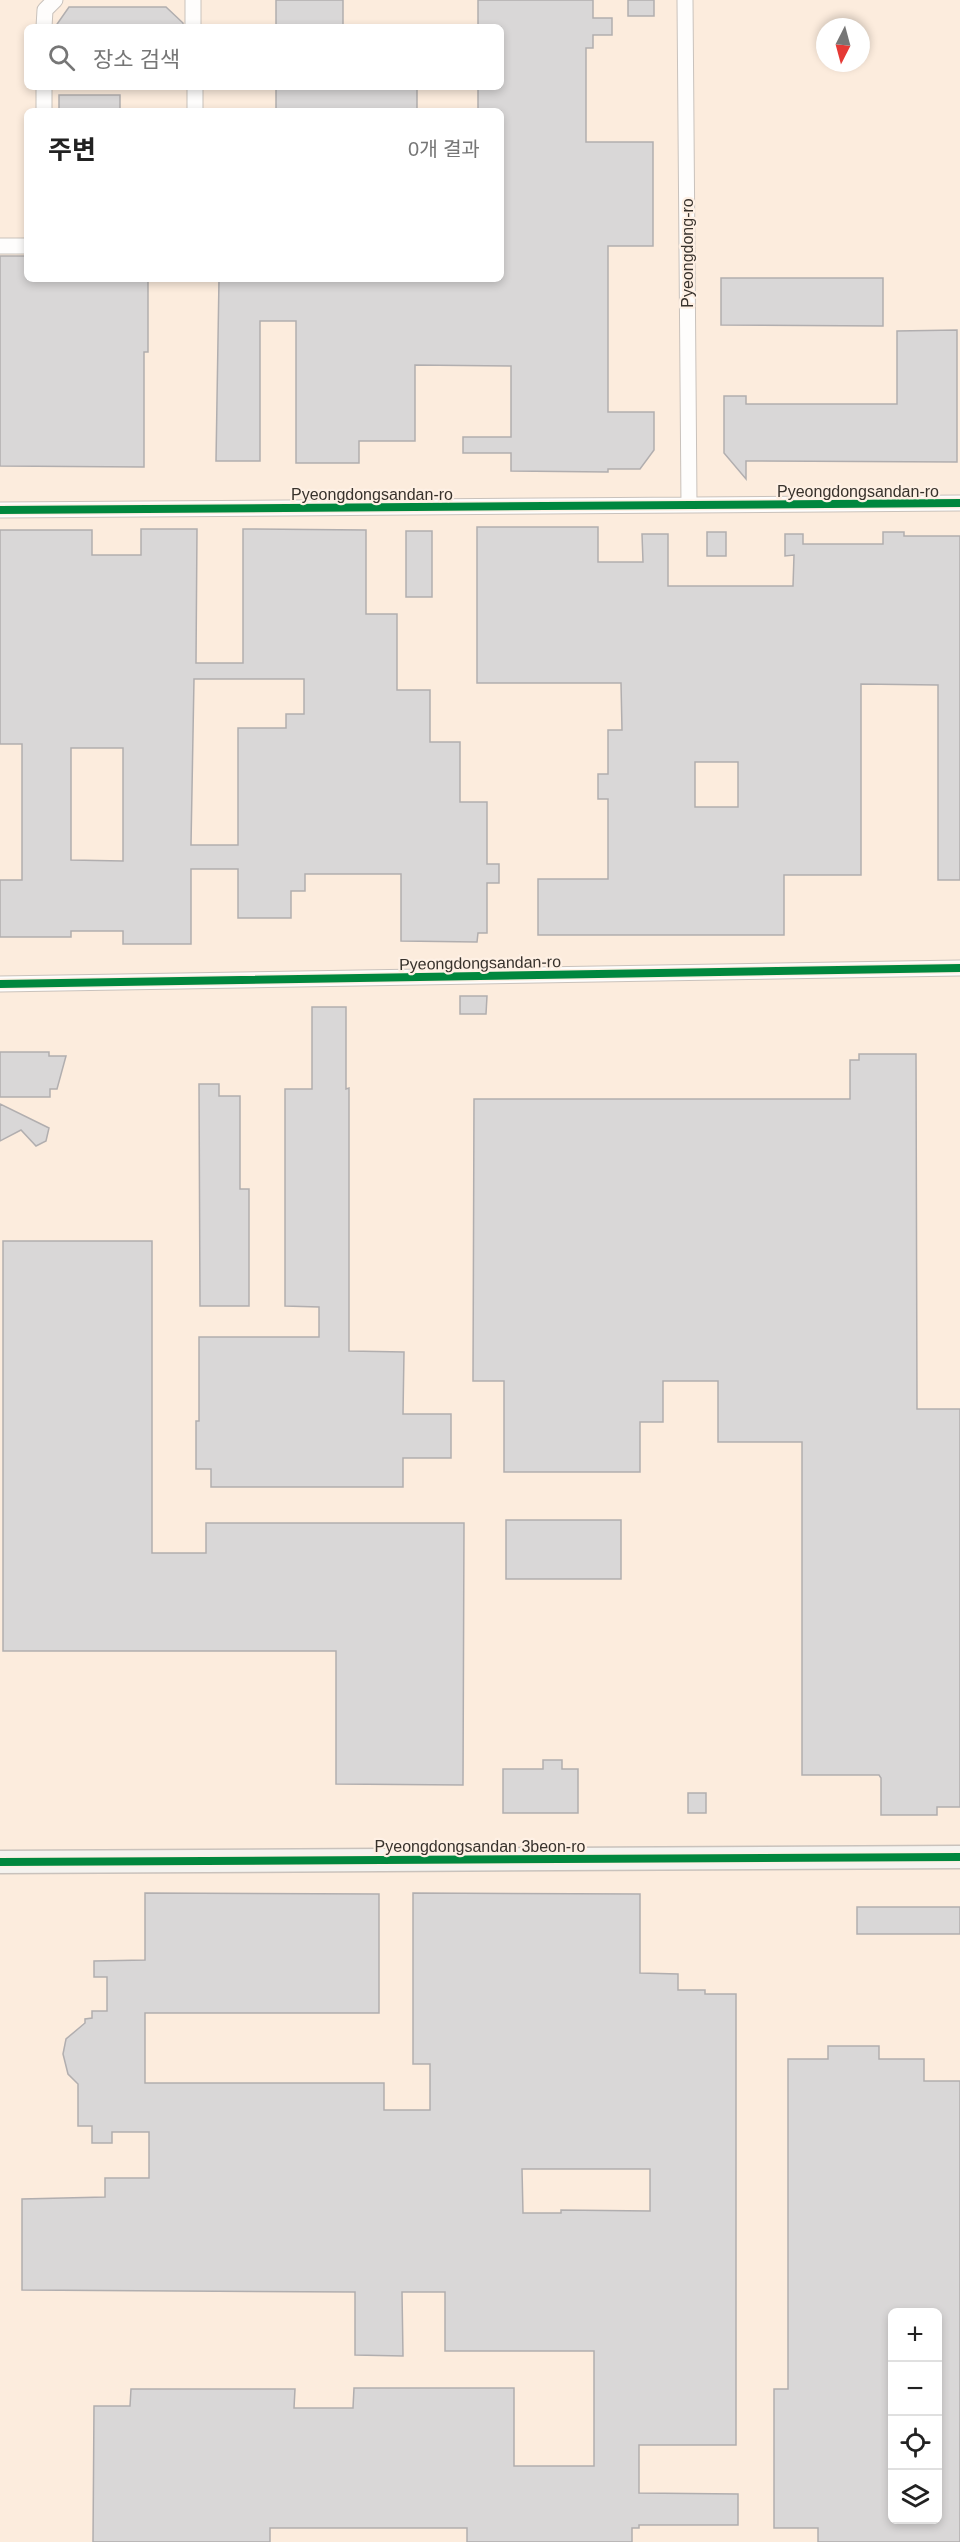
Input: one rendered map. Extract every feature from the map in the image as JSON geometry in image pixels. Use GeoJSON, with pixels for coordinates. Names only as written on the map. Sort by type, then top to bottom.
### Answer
{"type":"FeatureCollection","features":[{"type":"Feature","properties":{"kind":"street"},"geometry":{"type":"LineString","coordinates":[[44,24],[45,10],[55,0]]}},
{"type":"Feature","properties":{"kind":"street"},"geometry":{"type":"LineString","coordinates":[[193,0],[193,24]]}},
{"type":"Feature","properties":{"kind":"street","name":"Pyeongdong-ro"},"geometry":{"type":"LineString","coordinates":[[685,0],[689,505]]}},
{"type":"Feature","properties":{"kind":"street"},"geometry":{"type":"LineString","coordinates":[[44,90],[44,108]]}},
{"type":"Feature","properties":{"kind":"street"},"geometry":{"type":"LineString","coordinates":[[195,90],[195,108]]}},
{"type":"Feature","properties":{"kind":"street"},"geometry":{"type":"LineString","coordinates":[[0,246],[24,246]]}},
{"type":"Feature","properties":{"kind":"street","name":"Pyeongdongsandan-ro"},"geometry":{"type":"LineString","coordinates":[[0,510],[960,503]]}},
{"type":"Feature","properties":{"kind":"street","name":"Pyeongdongsandan-ro"},"geometry":{"type":"LineString","coordinates":[[0,984],[960,968]]}},
{"type":"Feature","properties":{"kind":"street","name":"Pyeongdongsandan 3beon-ro"},"geometry":{"type":"LineString","coordinates":[[0,1862],[960,1857]]}},
{"type":"Feature","properties":{"kind":"shaded area"},"geometry":{"type":"Polygon","coordinates":[[[0,0],[960,0],[960,2542],[0,2542],[0,0]]]}},
{"type":"Feature","properties":{"kind":"building"},"geometry":{"type":"Polygon","coordinates":[[[276,0],[343,0],[343,24],[276,24],[276,0]]]}},
{"type":"Feature","properties":{"kind":"building"},"geometry":{"type":"Polygon","coordinates":[[[478,0],[593,0],[593,18],[612,18],[612,35],[593,35],[593,48],[586,48],[586,142],[653,142],[653,246],[608,246],[608,412],[654,412],[654,450],[640,469],[608,469],[608,472],[511,471],[511,453],[463,453],[463,437],[511,437],[511,366],[415,365],[415,441],[359,441],[359,463],[296,463],[296,321],[260,321],[260,461],[216,461],[219,282],[504,282],[504,108],[478,108],[478,90],[504,90],[504,24],[478,24],[478,0]]]}},
{"type":"Feature","properties":{"kind":"building"},"geometry":{"type":"Polygon","coordinates":[[[628,0],[654,0],[654,16],[628,16],[628,0]]]}},
{"type":"Feature","properties":{"kind":"building"},"geometry":{"type":"Polygon","coordinates":[[[69,7],[166,7],[183,23],[183,24],[57,24],[69,7]]]}},
{"type":"Feature","properties":{"kind":"building"},"geometry":{"type":"Polygon","coordinates":[[[276,90],[417,90],[417,108],[276,108],[276,90]]]}},
{"type":"Feature","properties":{"kind":"building"},"geometry":{"type":"Polygon","coordinates":[[[59,95],[120,95],[120,108],[59,108],[59,95]]]}},
{"type":"Feature","properties":{"kind":"building"},"geometry":{"type":"Polygon","coordinates":[[[0,256],[24,256],[24,282],[148,282],[148,352],[144,352],[144,467],[0,466],[0,256]]]}},
{"type":"Feature","properties":{"kind":"building"},"geometry":{"type":"Polygon","coordinates":[[[721,278],[883,278],[883,326],[721,325],[721,278]]]}},
{"type":"Feature","properties":{"kind":"building"},"geometry":{"type":"Polygon","coordinates":[[[957,330],[957,462],[746,461],[746,479],[724,453],[724,396],[746,396],[746,404],[897,404],[897,331],[957,330]]]}},
{"type":"Feature","properties":{"kind":"building"},"geometry":{"type":"Polygon","coordinates":[[[477,527],[598,527],[598,562],[643,562],[642,534],[668,534],[668,586],[793,586],[794,555],[785,556],[785,534],[803,534],[803,544],[883,544],[883,532],[904,532],[904,536],[960,536],[960,880],[938,880],[938,685],[861,684],[861,875],[784,875],[784,935],[538,935],[538,879],[608,879],[608,799],[598,799],[598,774],[608,774],[608,730],[622,730],[621,683],[477,683],[477,527]],[[695,762],[695,807],[738,807],[738,762],[695,762]]]}},
{"type":"Feature","properties":{"kind":"building"},"geometry":{"type":"Polygon","coordinates":[[[141,529],[197,529],[196,663],[243,663],[243,529],[366,530],[366,614],[397,614],[397,690],[430,690],[430,742],[460,742],[460,802],[487,802],[487,864],[499,864],[499,883],[487,883],[487,933],[478,933],[477,942],[401,941],[401,874],[305,874],[305,891],[291,891],[291,918],[238,918],[238,869],[191,869],[191,944],[123,944],[123,931],[71,931],[71,937],[0,937],[0,880],[22,880],[22,744],[0,744],[0,530],[92,530],[92,555],[141,555],[141,529]],[[194,679],[191,845],[238,845],[238,728],[286,728],[286,714],[304,714],[304,679],[194,679]],[[71,748],[71,860],[123,861],[123,748],[71,748]]]}},
{"type":"Feature","properties":{"kind":"building"},"geometry":{"type":"Polygon","coordinates":[[[406,531],[432,531],[432,597],[406,597],[406,531]]]}},
{"type":"Feature","properties":{"kind":"building"},"geometry":{"type":"Polygon","coordinates":[[[707,532],[726,532],[726,556],[707,556],[707,532]]]}},
{"type":"Feature","properties":{"kind":"building"},"geometry":{"type":"Polygon","coordinates":[[[460,996],[487,996],[486,1014],[460,1014],[460,996]]]}},
{"type":"Feature","properties":{"kind":"building"},"geometry":{"type":"Polygon","coordinates":[[[312,1007],[346,1007],[346,1089],[349,1088],[349,1351],[404,1352],[403,1414],[451,1414],[451,1458],[403,1458],[403,1487],[211,1487],[211,1469],[196,1469],[196,1421],[199,1421],[199,1337],[319,1337],[319,1307],[285,1306],[285,1089],[312,1089],[312,1007]]]}},
{"type":"Feature","properties":{"kind":"building"},"geometry":{"type":"Polygon","coordinates":[[[0,1052],[49,1052],[49,1056],[66,1056],[57,1089],[50,1089],[50,1097],[0,1097],[0,1052]]]}},
{"type":"Feature","properties":{"kind":"building"},"geometry":{"type":"Polygon","coordinates":[[[859,1054],[916,1054],[917,1409],[960,1409],[960,1807],[937,1807],[937,1815],[881,1815],[881,1778],[879,1775],[802,1775],[802,1442],[718,1442],[718,1381],[663,1381],[663,1422],[640,1422],[640,1472],[504,1472],[504,1381],[473,1381],[474,1099],[850,1099],[850,1060],[859,1060],[859,1054]]]}},
{"type":"Feature","properties":{"kind":"building"},"geometry":{"type":"Polygon","coordinates":[[[199,1084],[219,1084],[219,1096],[240,1096],[240,1189],[249,1189],[249,1306],[200,1306],[199,1084]]]}},
{"type":"Feature","properties":{"kind":"building"},"geometry":{"type":"Polygon","coordinates":[[[0,1104],[49,1128],[46,1141],[36,1146],[21,1130],[0,1141],[0,1104]]]}},
{"type":"Feature","properties":{"kind":"building"},"geometry":{"type":"Polygon","coordinates":[[[3,1241],[152,1241],[152,1553],[206,1553],[206,1523],[464,1523],[463,1785],[336,1784],[336,1651],[3,1651],[3,1241]]]}},
{"type":"Feature","properties":{"kind":"building"},"geometry":{"type":"Polygon","coordinates":[[[506,1520],[621,1520],[621,1579],[506,1579],[506,1520]]]}},
{"type":"Feature","properties":{"kind":"building"},"geometry":{"type":"Polygon","coordinates":[[[543,1760],[562,1760],[562,1769],[578,1769],[578,1813],[503,1813],[503,1769],[543,1769],[543,1760]]]}},
{"type":"Feature","properties":{"kind":"building"},"geometry":{"type":"Polygon","coordinates":[[[688,1793],[706,1793],[706,1813],[688,1813],[688,1793]]]}},
{"type":"Feature","properties":{"kind":"building"},"geometry":{"type":"Polygon","coordinates":[[[145,1893],[379,1894],[379,2013],[145,2013],[145,2083],[384,2083],[384,2110],[430,2110],[430,2064],[413,2064],[413,1893],[640,1894],[640,1973],[678,1974],[678,1990],[705,1990],[705,1994],[736,1994],[736,2445],[639,2445],[639,2493],[738,2494],[738,2525],[639,2525],[639,2528],[632,2528],[632,2542],[467,2542],[467,2528],[270,2528],[270,2542],[93,2542],[94,2406],[130,2406],[131,2389],[295,2389],[294,2408],[353,2408],[354,2388],[514,2388],[514,2466],[594,2466],[594,2351],[445,2351],[445,2292],[402,2292],[403,2356],[355,2355],[355,2292],[22,2290],[22,2199],[105,2197],[105,2178],[149,2178],[149,2132],[112,2132],[112,2143],[92,2143],[92,2126],[78,2126],[78,2084],[68,2074],[63,2054],[66,2039],[85,2023],[85,2019],[92,2018],[92,2011],[107,2011],[107,1977],[94,1977],[94,1961],[145,1960],[145,1893]],[[522,2169],[523,2213],[561,2213],[561,2210],[650,2211],[650,2169],[522,2169]]]}},
{"type":"Feature","properties":{"kind":"building"},"geometry":{"type":"Polygon","coordinates":[[[857,1907],[960,1907],[960,1934],[857,1934],[857,1907]]]}},
{"type":"Feature","properties":{"kind":"building"},"geometry":{"type":"Polygon","coordinates":[[[828,2046],[879,2046],[879,2059],[924,2059],[924,2081],[960,2081],[960,2542],[818,2542],[818,2528],[774,2528],[774,2389],[788,2389],[788,2059],[828,2059],[828,2046]]]}},
{"type":"Feature","properties":{"kind":"cycle path"},"geometry":{"type":"LineString","coordinates":[[0,510],[960,503]]}},
{"type":"Feature","properties":{"kind":"cycle path"},"geometry":{"type":"LineString","coordinates":[[0,984],[960,968]]}},
{"type":"Feature","properties":{"kind":"cycle path"},"geometry":{"type":"LineString","coordinates":[[0,1862],[960,1857]]}}]}
